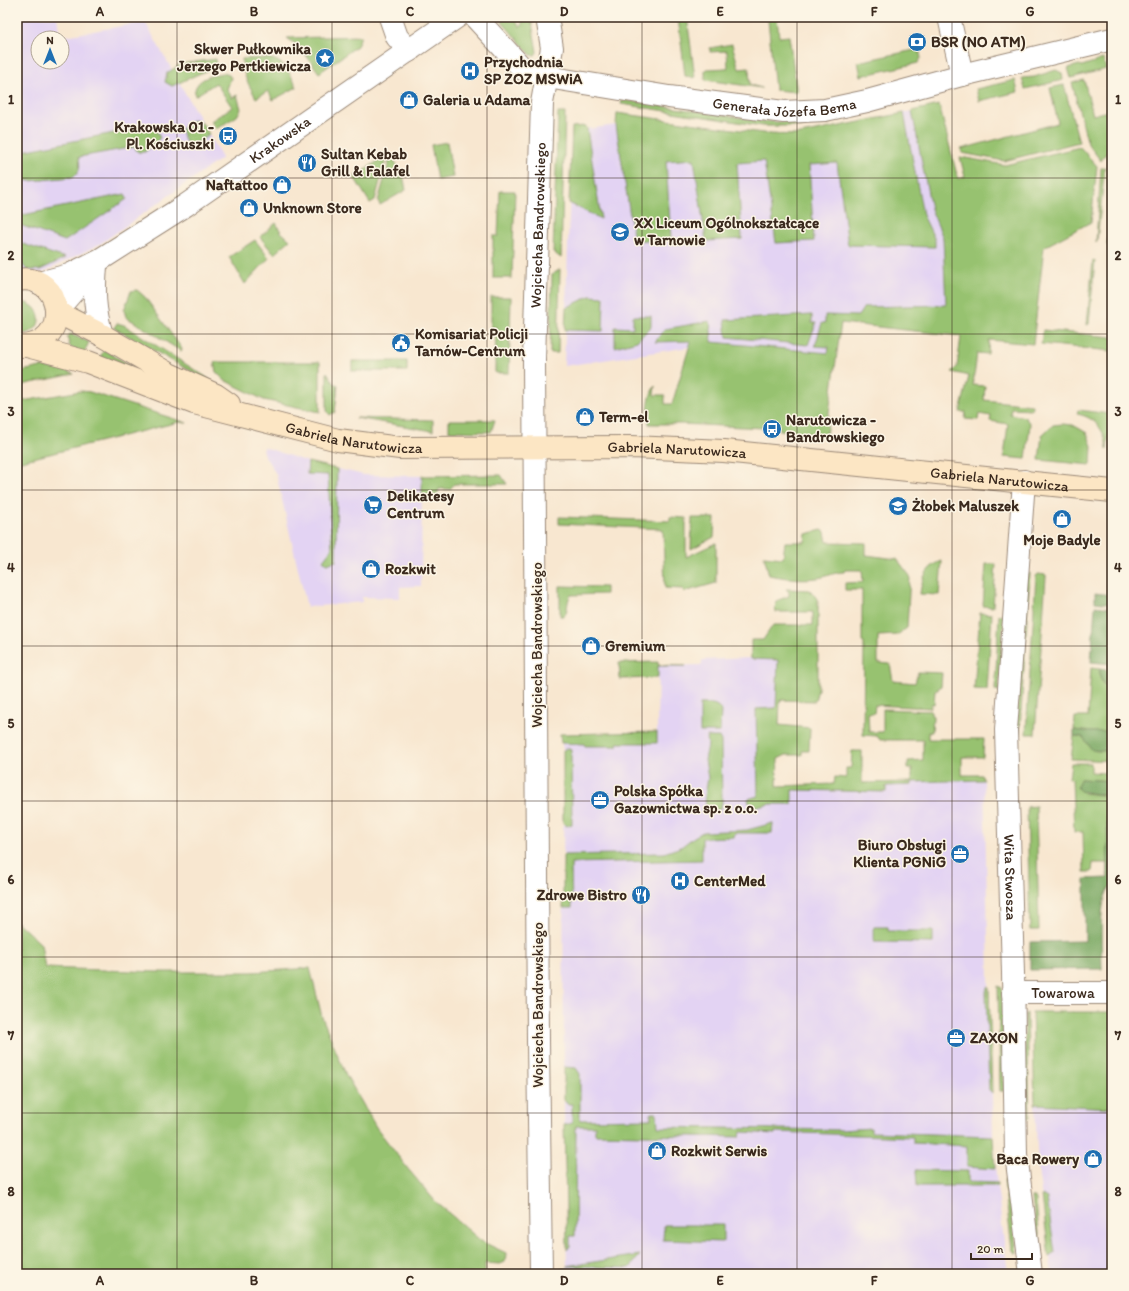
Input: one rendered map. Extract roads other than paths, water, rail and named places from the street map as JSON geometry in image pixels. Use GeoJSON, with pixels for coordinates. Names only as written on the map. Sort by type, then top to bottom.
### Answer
{"type":"FeatureCollection","features":[{"type":"Feature","properties":{"kind":"street"},"geometry":{"type":"LineString","coordinates":[[390,17],[397,37],[409,51]]}},
{"type":"Feature","properties":{"kind":"street","name":"Krakowska"},"geometry":{"type":"LineString","coordinates":[[23,280],[69,275],[98,262],[186,205],[457,17]]}},
{"type":"Feature","properties":{"kind":"street","name":"Generała Józefa Bema"},"geometry":{"type":"LineString","coordinates":[[475,17],[522,69],[547,77],[669,97],[784,112],[804,112],[867,101],[962,75],[1112,39]]}},
{"type":"Feature","properties":{"kind":"street","name":"Wojciecha Bandrowskiego"},"geometry":{"type":"LineString","coordinates":[[541,1274],[538,1041],[536,448],[534,360],[542,98],[552,48],[547,17]]}},
{"type":"Feature","properties":{"kind":"street"},"geometry":{"type":"LineString","coordinates":[[949,17],[962,75]]}},
{"type":"Feature","properties":{"kind":"street"},"geometry":{"type":"LineString","coordinates":[[98,262],[94,298],[96,316],[102,335]]}},
{"type":"Feature","properties":{"kind":"street","name":"Krakowska"},"geometry":{"type":"LineString","coordinates":[[57,311],[98,262]]}},
{"type":"Feature","properties":{"kind":"street"},"geometry":{"type":"LineString","coordinates":[[21,347],[42,340],[50,333],[55,323],[57,311],[52,295],[23,280]]}},
{"type":"Feature","properties":{"kind":"street","name":"Gabriela Narutowicza"},"geometry":{"type":"LineString","coordinates":[[57,311],[102,335],[168,374],[216,395],[245,415]]}},
{"type":"Feature","properties":{"kind":"street","name":"Gabriela Narutowicza"},"geometry":{"type":"LineString","coordinates":[[21,347],[88,362],[194,403],[245,415],[311,434],[377,446],[400,448],[632,448],[724,451],[1112,490]]}},
{"type":"Feature","properties":{"kind":"street","name":"Wita Stwosza"},"geometry":{"type":"LineString","coordinates":[[1024,481],[1006,730],[1016,1154],[1031,1274]]}},
{"type":"Feature","properties":{"kind":"street","name":"Towarowa"},"geometry":{"type":"LineString","coordinates":[[1013,993],[1112,993]]}},
{"type":"Feature","properties":{"kind":"place","name":"BSR (NO ATM)"},"geometry":{"type":"Point","coordinates":[917,42]}},
{"type":"Feature","properties":{"kind":"place","name":"Skwer Pułkownika Jerzego Pertkiewicza"},"geometry":{"type":"Point","coordinates":[325,58]}},
{"type":"Feature","properties":{"kind":"place","name":"Przychodnia SP ZOZ MSWiA"},"geometry":{"type":"Point","coordinates":[470,71]}},
{"type":"Feature","properties":{"kind":"place","name":"Galeria u Adama"},"geometry":{"type":"Point","coordinates":[409,100]}},
{"type":"Feature","properties":{"kind":"place","name":"Krakowska 01 - Pl. Kościuszki"},"geometry":{"type":"Point","coordinates":[228,136]}},
{"type":"Feature","properties":{"kind":"place","name":"Sultan Kebab Grill & Falafel"},"geometry":{"type":"Point","coordinates":[307,163]}},
{"type":"Feature","properties":{"kind":"place","name":"Naftattoo"},"geometry":{"type":"Point","coordinates":[282,185]}},
{"type":"Feature","properties":{"kind":"place","name":"Unknown Store"},"geometry":{"type":"Point","coordinates":[249,208]}},
{"type":"Feature","properties":{"kind":"place","name":"XX Liceum Ogólnokształcące w Tarnowie"},"geometry":{"type":"Point","coordinates":[620,232]}},
{"type":"Feature","properties":{"kind":"place","name":"Komisariat Policji Tarnów-Centrum"},"geometry":{"type":"Point","coordinates":[401,343]}},
{"type":"Feature","properties":{"kind":"place","name":"Term-el"},"geometry":{"type":"Point","coordinates":[585,417]}},
{"type":"Feature","properties":{"kind":"place","name":"Narutowicza - Bandrowskiego"},"geometry":{"type":"Point","coordinates":[772,429]}},
{"type":"Feature","properties":{"kind":"place","name":"Delikatesy Centrum"},"geometry":{"type":"Point","coordinates":[373,505]}},
{"type":"Feature","properties":{"kind":"place","name":"Żłobek Maluszek"},"geometry":{"type":"Point","coordinates":[898,506]}},
{"type":"Feature","properties":{"kind":"place","name":"Moje Badyle"},"geometry":{"type":"Point","coordinates":[1062,519]}},
{"type":"Feature","properties":{"kind":"place","name":"Rozkwit"},"geometry":{"type":"Point","coordinates":[371,569]}},
{"type":"Feature","properties":{"kind":"place","name":"Gremium"},"geometry":{"type":"Point","coordinates":[591,646]}},
{"type":"Feature","properties":{"kind":"place","name":"Polska Spółka Gazownictwa sp. z o.o."},"geometry":{"type":"Point","coordinates":[600,800]}},
{"type":"Feature","properties":{"kind":"place","name":"Biuro Obsługi Klienta PGNiG"},"geometry":{"type":"Point","coordinates":[960,854]}},
{"type":"Feature","properties":{"kind":"place","name":"CenterMed"},"geometry":{"type":"Point","coordinates":[680,881]}},
{"type":"Feature","properties":{"kind":"place","name":"Zdrowe Bistro"},"geometry":{"type":"Point","coordinates":[641,895]}},
{"type":"Feature","properties":{"kind":"place","name":"ZAXON"},"geometry":{"type":"Point","coordinates":[956,1038]}},
{"type":"Feature","properties":{"kind":"place","name":"Rozkwit Serwis"},"geometry":{"type":"Point","coordinates":[657,1151]}},
{"type":"Feature","properties":{"kind":"place","name":"Baca Rowery"},"geometry":{"type":"Point","coordinates":[1093,1159]}}]}
